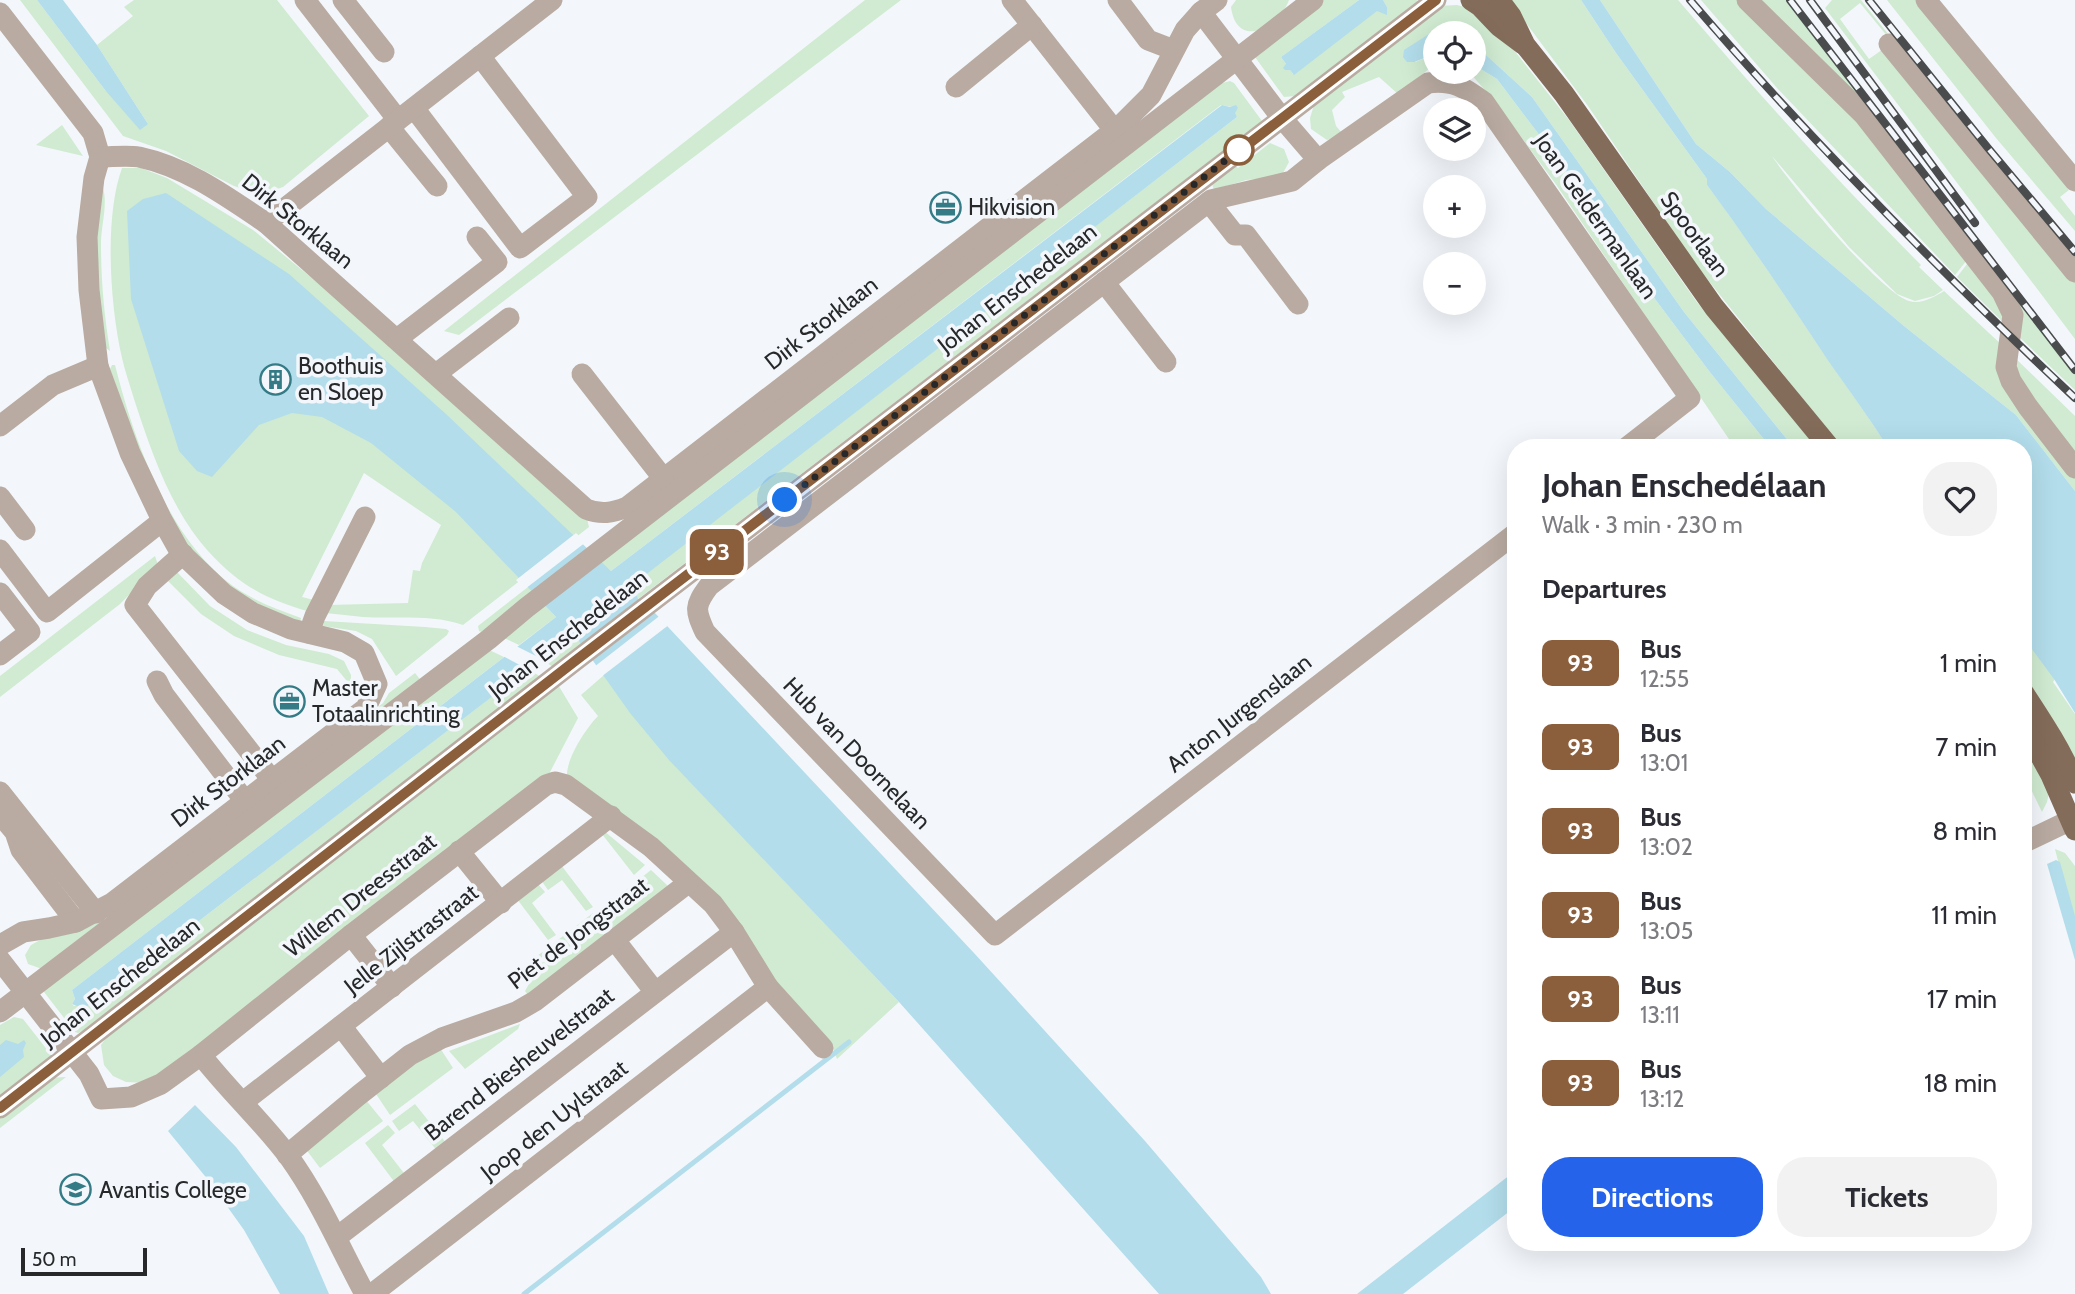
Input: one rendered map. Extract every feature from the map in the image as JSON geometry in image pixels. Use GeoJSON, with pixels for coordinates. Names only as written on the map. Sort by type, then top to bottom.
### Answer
{"type":"FeatureCollection","features":[{"type":"Feature","properties":{"kind":"main road","name":"Spoorlaan"},"geometry":{"type":"LineString","coordinates":[[1471,0],[1525,45]]}},
{"type":"Feature","properties":{"kind":"main road","name":"Spoorlaan"},"geometry":{"type":"LineString","coordinates":[[1499,0],[1511,16],[1525,45],[1564,94],[1714,307],[1823,439]]}},
{"type":"Feature","properties":{"kind":"main road"},"geometry":{"type":"LineString","coordinates":[[2032,705],[2075,783]]}},
{"type":"Feature","properties":{"kind":"main road"},"geometry":{"type":"LineString","coordinates":[[2032,740],[2074,823]]}},
{"type":"Feature","properties":{"kind":"street"},"geometry":{"type":"LineString","coordinates":[[305,0],[400,118],[520,248],[587,197],[480,56]]}},
{"type":"Feature","properties":{"kind":"street"},"geometry":{"type":"LineString","coordinates":[[343,0],[384,52]]}},
{"type":"Feature","properties":{"kind":"street"},"geometry":{"type":"LineString","coordinates":[[266,223],[552,0]]}},
{"type":"Feature","properties":{"kind":"street"},"geometry":{"type":"LineString","coordinates":[[1012,0],[1115,131]]}},
{"type":"Feature","properties":{"kind":"street"},"geometry":{"type":"LineString","coordinates":[[1118,0],[1148,40],[1174,50]]}},
{"type":"Feature","properties":{"kind":"street","name":"Johan Enschedelaan"},"geometry":{"type":"LineString","coordinates":[[0,1012],[489,639],[1313,0]]}},
{"type":"Feature","properties":{"kind":"street","name":"Johan Enschedelaan"},"geometry":{"type":"LineString","coordinates":[[0,1108],[575,661],[1436,0]]}},
{"type":"Feature","properties":{"kind":"street"},"geometry":{"type":"LineString","coordinates":[[1748,0],[1864,115],[2003,292],[2013,315],[2006,368],[2011,381],[2075,468]]}},
{"type":"Feature","properties":{"kind":"street"},"geometry":{"type":"LineString","coordinates":[[1926,0],[2075,181]]}},
{"type":"Feature","properties":{"kind":"street"},"geometry":{"type":"LineString","coordinates":[[1166,362],[1104,282],[1209,202],[1292,181],[1318,160],[1236,59],[1209,6]]}},
{"type":"Feature","properties":{"kind":"street","name":"Dirk Storklaan"},"geometry":{"type":"LineString","coordinates":[[0,946],[23,932],[76,922],[112,903],[366,708],[377,684],[365,653],[345,642],[291,629],[253,613],[225,594],[183,554],[163,521],[130,453],[98,366],[89,290],[87,237],[94,178],[100,156],[137,157],[181,170],[266,223],[586,509],[602,514],[627,507],[1115,131],[1151,95],[1185,30],[1209,6]]}},
{"type":"Feature","properties":{"kind":"street"},"geometry":{"type":"LineString","coordinates":[[0,13],[93,134],[100,156]]}},
{"type":"Feature","properties":{"kind":"street"},"geometry":{"type":"LineString","coordinates":[[956,87],[1032,25]]}},
{"type":"Feature","properties":{"kind":"street"},"geometry":{"type":"LineString","coordinates":[[1889,44],[2075,272]]}},
{"type":"Feature","properties":{"kind":"street","name":"Joan Geldermanlaan"},"geometry":{"type":"LineString","coordinates":[[1318,160],[1428,83],[1443,81],[1464,87],[1484,102],[1690,398],[1638,439]]}},
{"type":"Feature","properties":{"kind":"street"},"geometry":{"type":"LineString","coordinates":[[400,118],[437,187]]}},
{"type":"Feature","properties":{"kind":"street"},"geometry":{"type":"LineString","coordinates":[[1209,202],[1235,235],[1246,235],[1298,304]]}},
{"type":"Feature","properties":{"kind":"street"},"geometry":{"type":"LineString","coordinates":[[397,339],[497,262],[477,237]]}},
{"type":"Feature","properties":{"kind":"street","name":"Hub van Doornelaan"},"geometry":{"type":"LineString","coordinates":[[995,935],[705,632],[697,616],[698,600],[709,586],[1104,282]]}},
{"type":"Feature","properties":{"kind":"street"},"geometry":{"type":"LineString","coordinates":[[436,374],[509,318]]}},
{"type":"Feature","properties":{"kind":"street"},"geometry":{"type":"LineString","coordinates":[[0,426],[53,385],[98,366]]}},
{"type":"Feature","properties":{"kind":"street"},"geometry":{"type":"LineString","coordinates":[[582,374],[663,478]]}},
{"type":"Feature","properties":{"kind":"street"},"geometry":{"type":"LineString","coordinates":[[0,498],[25,530]]}},
{"type":"Feature","properties":{"kind":"street"},"geometry":{"type":"LineString","coordinates":[[309,633],[365,517]]}},
{"type":"Feature","properties":{"kind":"street"},"geometry":{"type":"LineString","coordinates":[[0,550],[47,612],[163,521]]}},
{"type":"Feature","properties":{"kind":"street","name":"Anton Jurgenslaan"},"geometry":{"type":"LineString","coordinates":[[995,935],[1507,540]]}},
{"type":"Feature","properties":{"kind":"street"},"geometry":{"type":"LineString","coordinates":[[183,554],[147,586],[135,605],[272,780]]}},
{"type":"Feature","properties":{"kind":"street"},"geometry":{"type":"LineString","coordinates":[[0,593],[30,632],[0,655]]}},
{"type":"Feature","properties":{"kind":"street"},"geometry":{"type":"LineString","coordinates":[[157,681],[164,695],[245,801]]}},
{"type":"Feature","properties":{"kind":"street","name":"Willem Dreesstraat"},"geometry":{"type":"LineString","coordinates":[[72,1052],[89,1074],[100,1100],[131,1097],[161,1084],[545,785],[555,782],[566,785],[611,816]]}},
{"type":"Feature","properties":{"kind":"street"},"geometry":{"type":"LineString","coordinates":[[0,792],[96,913]]}},
{"type":"Feature","properties":{"kind":"street"},"geometry":{"type":"LineString","coordinates":[[0,814],[15,832],[21,850],[76,922]]}},
{"type":"Feature","properties":{"kind":"street"},"geometry":{"type":"LineString","coordinates":[[611,816],[651,847],[713,904],[768,987],[823,1048]]}},
{"type":"Feature","properties":{"kind":"street","name":"Jelle Zijlstrastraat"},"geometry":{"type":"LineString","coordinates":[[243,1102],[611,816]]}},
{"type":"Feature","properties":{"kind":"street"},"geometry":{"type":"LineString","coordinates":[[2032,839],[2074,823]]}},
{"type":"Feature","properties":{"kind":"street"},"geometry":{"type":"LineString","coordinates":[[459,851],[501,903]]}},
{"type":"Feature","properties":{"kind":"street","name":"Piet de Jongstraat"},"geometry":{"type":"LineString","coordinates":[[287,1155],[410,1055],[441,1039],[516,1012],[535,1001],[688,883]]}},
{"type":"Feature","properties":{"kind":"street","name":"Barend Biesheuvelstraat"},"geometry":{"type":"LineString","coordinates":[[337,1237],[734,932]]}},
{"type":"Feature","properties":{"kind":"street"},"geometry":{"type":"LineString","coordinates":[[351,935],[392,987]]}},
{"type":"Feature","properties":{"kind":"street"},"geometry":{"type":"LineString","coordinates":[[614,939],[655,992]]}},
{"type":"Feature","properties":{"kind":"street"},"geometry":{"type":"LineString","coordinates":[[0,960],[72,1052]]}},
{"type":"Feature","properties":{"kind":"street","name":"Joop den Uylstraat"},"geometry":{"type":"LineString","coordinates":[[372,1294],[768,987]]}},
{"type":"Feature","properties":{"kind":"street"},"geometry":{"type":"LineString","coordinates":[[341,1026],[381,1078]]}},
{"type":"Feature","properties":{"kind":"street"},"geometry":{"type":"LineString","coordinates":[[201,1055],[287,1155],[306,1182],[365,1294]]}},
{"type":"Feature","properties":{"kind":"green space"},"geometry":{"type":"Polygon","coordinates":[[[20,0],[37,0],[105,90],[148,124],[97,45],[133,16],[124,7],[134,0],[277,0],[369,116],[283,187],[260,195],[234,186],[166,151],[123,136],[20,0]]]}},
{"type":"Feature","properties":{"kind":"green space"},"geometry":{"type":"Polygon","coordinates":[[[865,0],[901,0],[459,335],[444,331],[865,0]]]}},
{"type":"Feature","properties":{"kind":"green space"},"geometry":{"type":"Polygon","coordinates":[[[1236,0],[1289,0],[1277,19],[1268,26],[1249,31],[1241,28],[1235,20],[1231,7],[1236,0]]]}},
{"type":"Feature","properties":{"kind":"green space"},"geometry":{"type":"Polygon","coordinates":[[[1324,0],[1359,0],[1281,57],[1293,74],[1377,10],[1387,7],[1383,0],[1422,2],[1295,96],[1284,97],[1255,57],[1256,51],[1324,0]]]}},
{"type":"Feature","properties":{"kind":"green space"},"geometry":{"type":"Polygon","coordinates":[[[1509,0],[1581,0],[1707,179],[1707,185],[1882,439],[1835,439],[1696,265],[1588,106],[1509,0]]]}},
{"type":"Feature","properties":{"kind":"green space"},"geometry":{"type":"Polygon","coordinates":[[[1600,0],[1678,0],[1797,135],[1943,290],[1934,296],[1915,301],[1897,294],[1849,247],[1772,156],[1816,212],[1858,259],[1896,294],[1909,301],[1914,302],[1923,301],[1932,298],[1944,291],[2004,347],[2075,473],[2075,491],[2016,415],[1904,326],[1766,209],[1730,172],[1696,144],[1600,0]]]}},
{"type":"Feature","properties":{"kind":"green space"},"geometry":{"type":"Polygon","coordinates":[[[1701,0],[1742,0],[1850,106],[1998,289],[2009,328],[1957,277],[1967,260],[1955,275],[1777,88],[1701,0]]]}},
{"type":"Feature","properties":{"kind":"green space"},"geometry":{"type":"Polygon","coordinates":[[[1753,0],[1785,0],[2075,375],[2075,390],[2015,333],[2014,299],[1753,0]]]}},
{"type":"Feature","properties":{"kind":"green space"},"geometry":{"type":"Polygon","coordinates":[[[1832,0],[1861,0],[1972,139],[1860,3],[1840,19],[1869,59],[1886,47],[2075,276],[2075,339],[1825,8],[1832,0]]]}},
{"type":"Feature","properties":{"kind":"green space"},"geometry":{"type":"Polygon","coordinates":[[[1887,0],[1921,0],[2050,157],[2069,190],[2060,197],[2075,216],[2075,231],[1996,138],[1887,0]]]}},
{"type":"Feature","properties":{"kind":"green space"},"geometry":{"type":"Polygon","coordinates":[[[1457,5],[1468,8],[1482,21],[1423,21],[1423,46],[1415,62],[1423,59],[1423,74],[1398,94],[1379,77],[1342,92],[1345,97],[1332,110],[1336,126],[1343,134],[1327,140],[1311,129],[1310,118],[1314,105],[1438,6],[1457,5]]]}},
{"type":"Feature","properties":{"kind":"green space"},"geometry":{"type":"Polygon","coordinates":[[[1486,24],[1513,49],[1569,120],[1696,301],[1810,439],[1787,439],[1684,312],[1532,97],[1486,55],[1486,24]]]}},
{"type":"Feature","properties":{"kind":"green space"},"geometry":{"type":"Polygon","coordinates":[[[1486,72],[1497,79],[1565,169],[1637,275],[1764,439],[1729,439],[1555,183],[1480,84],[1486,84],[1486,72]]]}},
{"type":"Feature","properties":{"kind":"green space"},"geometry":{"type":"Polygon","coordinates":[[[1230,81],[1262,121],[638,599],[635,582],[1237,117],[1234,113],[1238,108],[1221,105],[611,571],[599,561],[1211,86],[1230,81]]]}},
{"type":"Feature","properties":{"kind":"green space"},"geometry":{"type":"Polygon","coordinates":[[[62,125],[83,156],[36,145],[62,125]]]}},
{"type":"Feature","properties":{"kind":"green space"},"geometry":{"type":"Polygon","coordinates":[[[1270,143],[1284,149],[1289,162],[1283,173],[1214,190],[1210,178],[1235,166],[1238,168],[1270,143]]]}},
{"type":"Feature","properties":{"kind":"green space"},"geometry":{"type":"Polygon","coordinates":[[[122,168],[141,168],[167,178],[253,230],[410,358],[587,519],[589,527],[463,625],[426,618],[363,617],[325,613],[327,605],[408,603],[413,570],[420,571],[441,525],[364,473],[302,597],[314,600],[307,611],[265,595],[230,573],[195,535],[173,499],[148,439],[125,368],[114,313],[111,262],[113,211],[122,168]]]}},
{"type":"Feature","properties":{"kind":"green space"},"geometry":{"type":"Polygon","coordinates":[[[103,188],[105,201],[101,236],[102,271],[110,351],[106,348],[100,310],[95,246],[98,206],[103,188]]]}},
{"type":"Feature","properties":{"kind":"green space"},"geometry":{"type":"Polygon","coordinates":[[[2011,354],[2075,416],[2075,461],[2027,399],[2011,354]]]}},
{"type":"Feature","properties":{"kind":"green space"},"geometry":{"type":"Polygon","coordinates":[[[115,365],[132,425],[157,486],[190,542],[210,566],[233,586],[274,608],[301,618],[300,622],[265,611],[229,589],[187,548],[154,491],[110,369],[115,365]]]}},
{"type":"Feature","properties":{"kind":"green space"},"geometry":{"type":"Polygon","coordinates":[[[155,556],[158,565],[120,604],[0,697],[0,676],[155,556]]]}},
{"type":"Feature","properties":{"kind":"green space"},"geometry":{"type":"Polygon","coordinates":[[[176,571],[210,606],[247,630],[286,645],[329,654],[344,661],[351,675],[351,686],[337,669],[279,655],[234,636],[201,614],[166,579],[176,571]]]}},
{"type":"Feature","properties":{"kind":"green space"},"geometry":{"type":"Polygon","coordinates":[[[528,587],[533,593],[487,634],[479,631],[478,626],[528,587]]]}},
{"type":"Feature","properties":{"kind":"green space"},"geometry":{"type":"Polygon","coordinates":[[[544,604],[556,617],[519,645],[500,636],[544,604]]]}},
{"type":"Feature","properties":{"kind":"green space"},"geometry":{"type":"Polygon","coordinates":[[[324,621],[449,631],[396,676],[372,639],[356,631],[323,626],[324,621]]]}},
{"type":"Feature","properties":{"kind":"green space"},"geometry":{"type":"Polygon","coordinates":[[[574,633],[584,646],[556,669],[541,659],[574,633]]]}},
{"type":"Feature","properties":{"kind":"green space"},"geometry":{"type":"Polygon","coordinates":[[[485,648],[504,657],[72,990],[75,999],[72,1004],[84,1009],[528,669],[546,680],[93,1026],[75,1032],[44,992],[44,988],[485,648]]]}},
{"type":"Feature","properties":{"kind":"green space"},"geometry":{"type":"Polygon","coordinates":[[[2032,649],[2055,679],[2053,682],[2075,714],[2075,776],[2032,702],[2032,649]]]}},
{"type":"Feature","properties":{"kind":"green space"},"geometry":{"type":"Polygon","coordinates":[[[415,673],[423,683],[42,969],[28,964],[25,955],[31,945],[42,939],[68,934],[95,924],[119,909],[383,703],[389,693],[415,673]]]}},
{"type":"Feature","properties":{"kind":"green space"},"geometry":{"type":"Polygon","coordinates":[[[604,675],[670,760],[899,1002],[837,1059],[831,1044],[772,976],[567,776],[578,744],[598,716],[581,695],[604,675]]]}},
{"type":"Feature","properties":{"kind":"green space"},"geometry":{"type":"Polygon","coordinates":[[[557,683],[578,718],[548,776],[160,1075],[146,1083],[126,1082],[113,1076],[104,1065],[101,1045],[109,1034],[557,683]]]}},
{"type":"Feature","properties":{"kind":"green space"},"geometry":{"type":"Polygon","coordinates":[[[2032,751],[2050,788],[2042,812],[2032,791],[2032,751]]]}},
{"type":"Feature","properties":{"kind":"green space"},"geometry":{"type":"Polygon","coordinates":[[[604,831],[645,865],[634,875],[602,834],[604,831]]]}},
{"type":"Feature","properties":{"kind":"green space"},"geometry":{"type":"Polygon","coordinates":[[[2055,849],[2065,853],[2075,866],[2075,929],[2055,849]]]}},
{"type":"Feature","properties":{"kind":"green space"},"geometry":{"type":"Polygon","coordinates":[[[561,865],[593,907],[586,911],[562,880],[548,890],[541,880],[561,865]]]}},
{"type":"Feature","properties":{"kind":"green space"},"geometry":{"type":"Polygon","coordinates":[[[651,870],[668,886],[615,932],[599,911],[651,870]]]}},
{"type":"Feature","properties":{"kind":"green space"},"geometry":{"type":"Polygon","coordinates":[[[537,883],[545,892],[532,903],[556,935],[548,940],[517,899],[537,883]]]}},
{"type":"Feature","properties":{"kind":"green space"},"geometry":{"type":"Polygon","coordinates":[[[593,913],[611,934],[528,995],[525,991],[541,963],[572,954],[573,950],[570,945],[569,951],[532,960],[593,913]]]}},
{"type":"Feature","properties":{"kind":"green space"},"geometry":{"type":"Polygon","coordinates":[[[14,1017],[23,1019],[52,1056],[0,1101],[0,1025],[14,1017]]]}},
{"type":"Feature","properties":{"kind":"green space"},"geometry":{"type":"Polygon","coordinates":[[[520,1024],[518,1029],[465,1069],[449,1051],[520,1024]]]}},
{"type":"Feature","properties":{"kind":"green space"},"geometry":{"type":"Polygon","coordinates":[[[440,1048],[453,1068],[390,1115],[376,1094],[419,1060],[440,1048]]]}},
{"type":"Feature","properties":{"kind":"green space"},"geometry":{"type":"Polygon","coordinates":[[[66,1077],[0,1128],[0,1113],[46,1078],[66,1077]]]}},
{"type":"Feature","properties":{"kind":"green space"},"geometry":{"type":"Polygon","coordinates":[[[365,1099],[383,1121],[320,1168],[305,1148],[365,1099]]]}},
{"type":"Feature","properties":{"kind":"green space"},"geometry":{"type":"Polygon","coordinates":[[[415,1104],[447,1144],[438,1152],[413,1121],[399,1131],[392,1121],[415,1104]]]}},
{"type":"Feature","properties":{"kind":"green space"},"geometry":{"type":"Polygon","coordinates":[[[388,1125],[395,1133],[382,1145],[407,1177],[396,1184],[365,1143],[388,1125]]]}},
{"type":"Feature","properties":{"kind":"water"},"geometry":{"type":"Polygon","coordinates":[[[37,0],[63,0],[97,45],[148,124],[140,130],[105,90],[37,0]]]}},
{"type":"Feature","properties":{"kind":"water"},"geometry":{"type":"Polygon","coordinates":[[[1359,0],[1383,0],[1387,15],[1377,11],[1294,75],[1283,68],[1286,64],[1281,57],[1359,0]]]}},
{"type":"Feature","properties":{"kind":"water"},"geometry":{"type":"Polygon","coordinates":[[[1581,0],[1600,0],[1696,144],[1730,172],[1766,209],[1904,326],[2016,415],[2075,491],[2075,713],[2032,649],[2032,439],[1882,439],[1707,185],[1707,179],[1581,0]]]}},
{"type":"Feature","properties":{"kind":"water"},"geometry":{"type":"Polygon","coordinates":[[[1423,38],[1423,59],[1407,62],[1403,57],[1404,50],[1423,38]]]}},
{"type":"Feature","properties":{"kind":"water"},"geometry":{"type":"Polygon","coordinates":[[[1486,55],[1532,97],[1684,312],[1787,439],[1764,439],[1709,371],[1637,275],[1565,169],[1497,79],[1486,72],[1486,55]]]}},
{"type":"Feature","properties":{"kind":"water"},"geometry":{"type":"Polygon","coordinates":[[[1222,105],[1236,105],[1237,117],[635,583],[638,599],[654,612],[974,953],[1145,1141],[1261,1277],[1271,1294],[1159,1294],[899,1002],[669,760],[630,713],[574,634],[84,1009],[72,1004],[75,999],[72,990],[556,617],[456,512],[371,443],[322,417],[292,413],[259,425],[212,477],[197,471],[179,451],[131,299],[127,211],[143,199],[166,193],[289,274],[446,414],[611,571],[1222,105]]]}},
{"type":"Feature","properties":{"kind":"water"},"geometry":{"type":"Polygon","coordinates":[[[2056,860],[2060,862],[2075,916],[2075,960],[2047,864],[2056,860]]]}},
{"type":"Feature","properties":{"kind":"water"},"geometry":{"type":"Polygon","coordinates":[[[6,1040],[18,1044],[24,1040],[24,1057],[0,1077],[0,1045],[6,1040]]]}},
{"type":"Feature","properties":{"kind":"water"},"geometry":{"type":"Polygon","coordinates":[[[195,1105],[236,1147],[304,1236],[329,1294],[280,1294],[244,1230],[168,1131],[195,1105]]]}},
{"type":"Feature","properties":{"kind":"water"},"geometry":{"type":"Polygon","coordinates":[[[1507,1177],[1507,1213],[1403,1294],[1357,1294],[1507,1177]]]}},
{"type":"Feature","properties":{"kind":"pier"},"geometry":{"type":"Polygon","coordinates":[[[576,533],[586,542],[525,589],[516,580],[576,533]]]}},
{"type":"Feature","properties":{"kind":"pier"},"geometry":{"type":"Polygon","coordinates":[[[662,614],[670,624],[601,677],[594,667],[662,614]]]}},
{"type":"Feature","properties":{"kind":"pier"},"geometry":{"type":"Polygon","coordinates":[[[514,645],[544,661],[531,671],[501,655],[514,645]]]}},
{"type":"Feature","properties":{"kind":"waterway"},"geometry":{"type":"LineString","coordinates":[[524,1294],[849,1042]]}},
{"type":"Feature","properties":{"kind":"railway"},"geometry":{"type":"LineString","coordinates":[[1690,0],[1877,204],[2075,398]]}},
{"type":"Feature","properties":{"kind":"railway"},"geometry":{"type":"LineString","coordinates":[[1790,0],[2075,370]]}},
{"type":"Feature","properties":{"kind":"railway"},"geometry":{"type":"LineString","coordinates":[[1810,0],[1975,223]]}},
{"type":"Feature","properties":{"kind":"railway"},"geometry":{"type":"LineString","coordinates":[[1869,0],[2075,252]]}},
{"type":"Feature","properties":{"kind":"bus line","name":"93"},"geometry":{"type":"LineString","coordinates":[[0,1108],[575,661],[1436,0]]}},
{"type":"Feature","properties":{"kind":"place","name":"Hikvision"},"geometry":{"type":"Point","coordinates":[945,207]}},
{"type":"Feature","properties":{"kind":"place","name":"Boothuis en Sloep"},"geometry":{"type":"Point","coordinates":[275,379]}},
{"type":"Feature","properties":{"kind":"place","name":"Master Totaalinrichting"},"geometry":{"type":"Point","coordinates":[289,701]}},
{"type":"Feature","properties":{"kind":"place","name":"Avantis College"},"geometry":{"type":"Point","coordinates":[76,1190]}},
{"type":"Feature","properties":{"kind":"route"},"geometry":{"type":"LineString","coordinates":[[785,500],[1239,150]]}}]}
